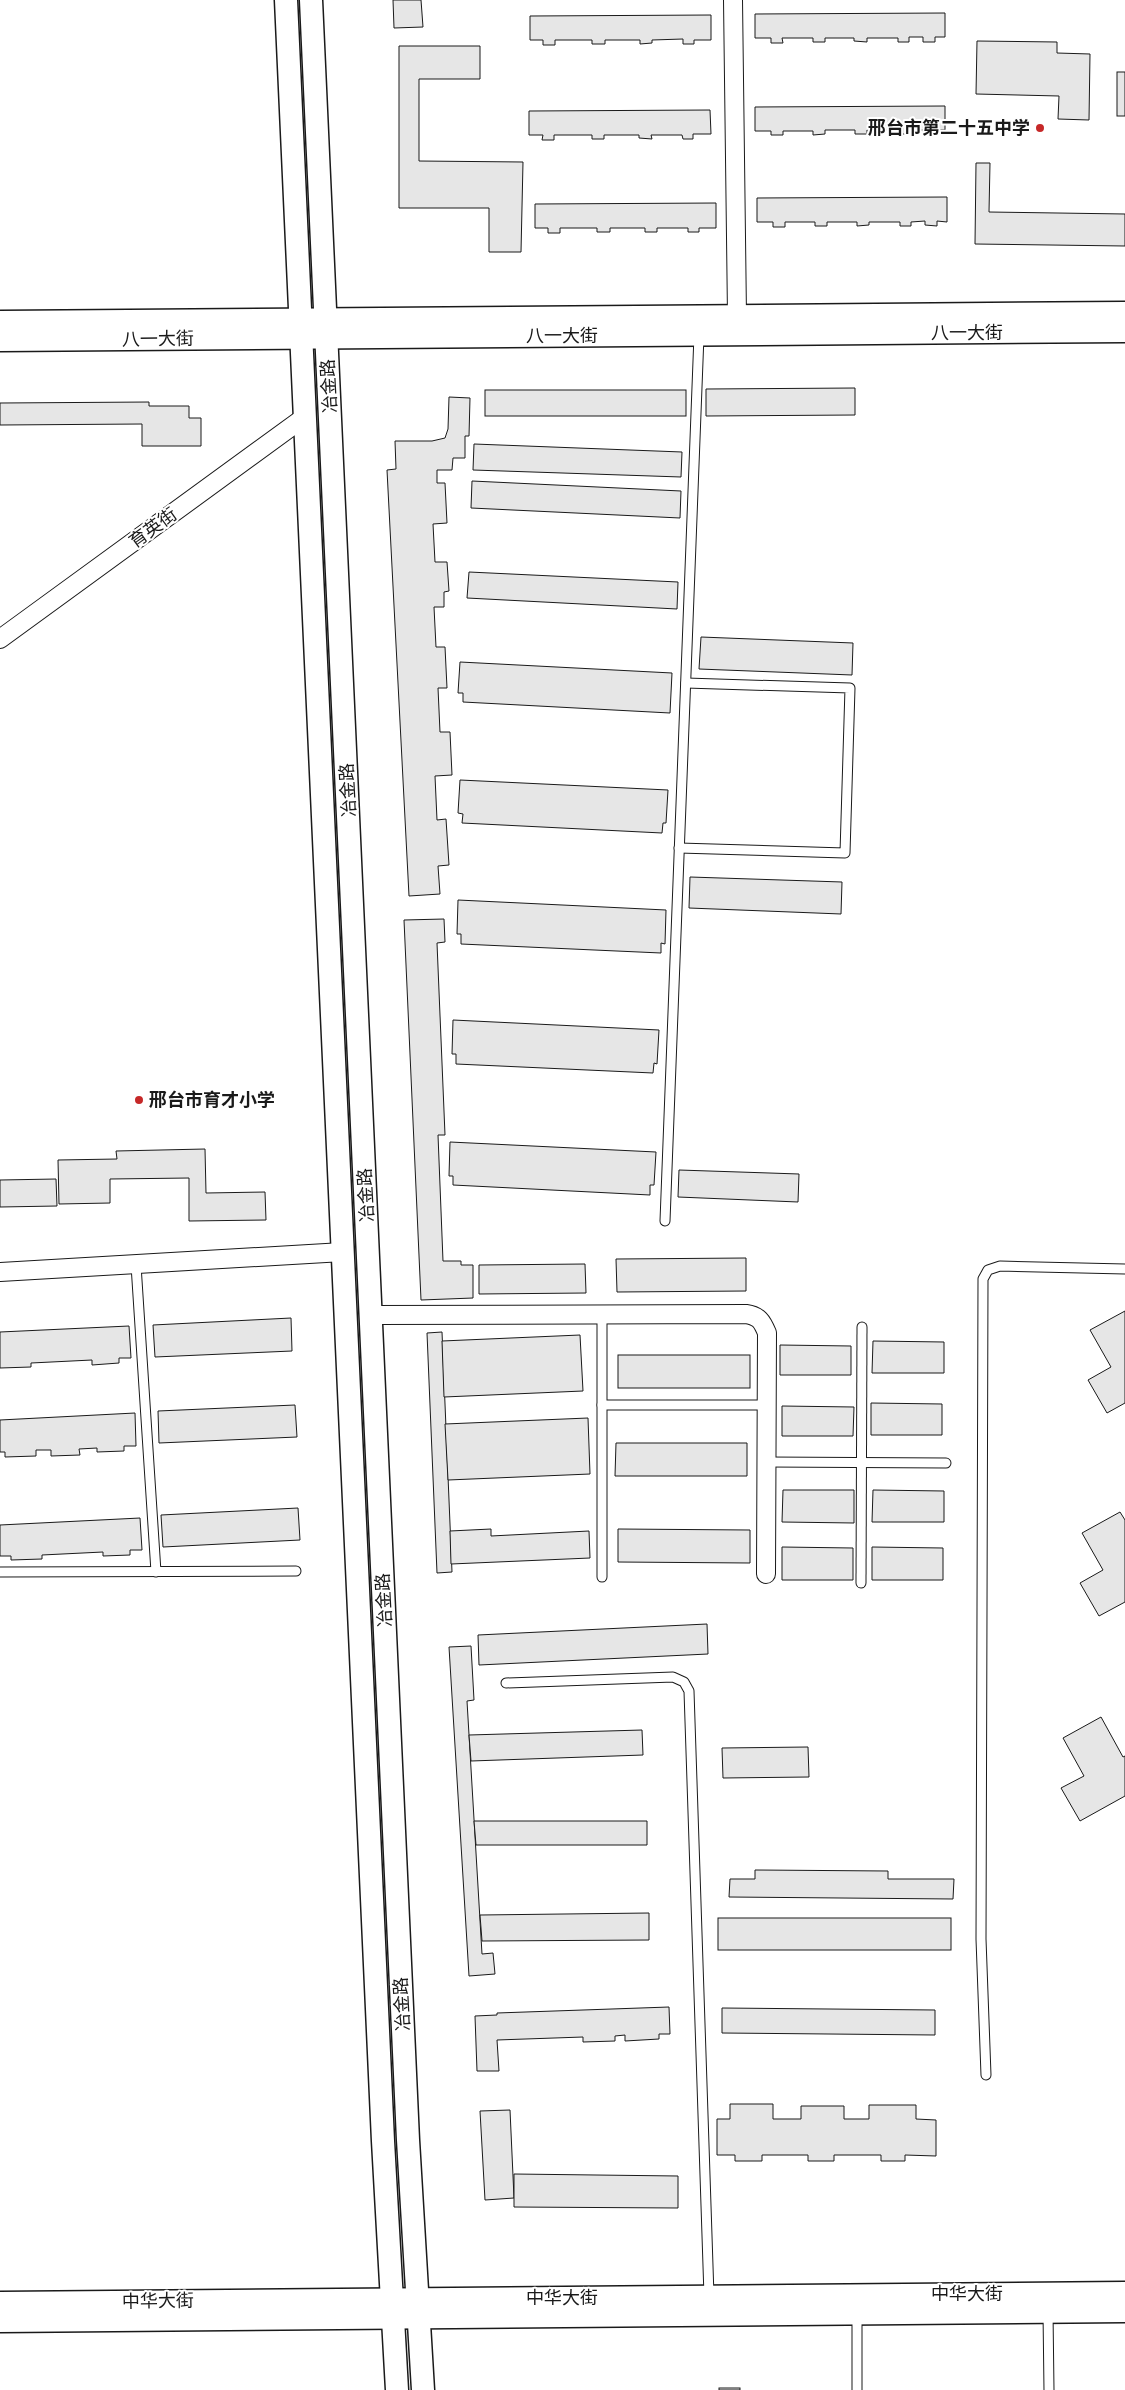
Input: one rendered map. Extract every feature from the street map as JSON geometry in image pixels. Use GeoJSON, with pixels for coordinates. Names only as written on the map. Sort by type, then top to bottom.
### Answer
{"type":"FeatureCollection","features":[{"type":"Feature","properties":{"kind":"street","name":"冶金路"},"geometry":{"type":"LineString","coordinates":[[286,0],[383,2141],[397,2390]]}},
{"type":"Feature","properties":{"kind":"street","name":"冶金路"},"geometry":{"type":"LineString","coordinates":[[311,0],[371,1315],[423,2390]]}},
{"type":"Feature","properties":{"kind":"street"},"geometry":{"type":"LineString","coordinates":[[733,0],[737,316]]}},
{"type":"Feature","properties":{"kind":"street","name":"八一大街"},"geometry":{"type":"LineString","coordinates":[[327,328],[737,316],[1125,313]]}},
{"type":"Feature","properties":{"kind":"street","name":"八一大街"},"geometry":{"type":"LineString","coordinates":[[0,322],[700,335],[1125,331]]}},
{"type":"Feature","properties":{"kind":"street","name":"八一大街"},"geometry":{"type":"LineString","coordinates":[[0,340],[302,328]]}},
{"type":"Feature","properties":{"kind":"street","name":"育英街"},"geometry":{"type":"LineString","coordinates":[[0,639],[306,416]]}},
{"type":"Feature","properties":{"kind":"street"},"geometry":{"type":"LineString","coordinates":[[0,1272],[343,1252]]}},
{"type":"Feature","properties":{"kind":"street"},"geometry":{"type":"LineString","coordinates":[[371,1315],[746,1314],[756,1316],[762,1320],[767,1333],[766,1574]]}},
{"type":"Feature","properties":{"kind":"street","name":"中华大街"},"geometry":{"type":"LineString","coordinates":[[418,2308],[709,2296],[1125,2293]]}},
{"type":"Feature","properties":{"kind":"street","name":"中华大街"},"geometry":{"type":"LineString","coordinates":[[0,2303],[857,2313],[1125,2312]]}},
{"type":"Feature","properties":{"kind":"street","name":"中华大街"},"geometry":{"type":"LineString","coordinates":[[0,2321],[392,2308]]}},
{"type":"Feature","properties":{"kind":"lane"},"geometry":{"type":"LineString","coordinates":[[665,1221],[700,335]]}},
{"type":"Feature","properties":{"kind":"lane"},"geometry":{"type":"LineString","coordinates":[[680,848],[845,853],[850,688],[686,683]]}},
{"type":"Feature","properties":{"kind":"lane"},"geometry":{"type":"LineString","coordinates":[[136,1264],[156,1572]]}},
{"type":"Feature","properties":{"kind":"lane"},"geometry":{"type":"LineString","coordinates":[[986,2075],[981,1939],[983,1279],[988,1270],[1000,1266],[1125,1269]]}},
{"type":"Feature","properties":{"kind":"lane"},"geometry":{"type":"LineString","coordinates":[[602,1314],[602,1578]]}},
{"type":"Feature","properties":{"kind":"lane"},"geometry":{"type":"LineString","coordinates":[[861,1583],[862,1327]]}},
{"type":"Feature","properties":{"kind":"lane"},"geometry":{"type":"LineString","coordinates":[[602,1405],[767,1405]]}},
{"type":"Feature","properties":{"kind":"lane"},"geometry":{"type":"LineString","coordinates":[[766,1462],[946,1463]]}},
{"type":"Feature","properties":{"kind":"lane"},"geometry":{"type":"LineString","coordinates":[[0,1572],[296,1572]]}},
{"type":"Feature","properties":{"kind":"lane"},"geometry":{"type":"LineString","coordinates":[[506,1683],[673,1677],[684,1682],[689,1691],[709,2296]]}},
{"type":"Feature","properties":{"kind":"lane"},"geometry":{"type":"LineString","coordinates":[[1048,2312],[1049,2390]]}},
{"type":"Feature","properties":{"kind":"lane"},"geometry":{"type":"LineString","coordinates":[[857,2313],[857,2390]]}},
{"type":"Feature","properties":{"kind":"building"},"geometry":{"type":"Polygon","coordinates":[[[393,0],[421,0],[423,27],[394,28],[393,0]]]}},
{"type":"Feature","properties":{"kind":"building"},"geometry":{"type":"Polygon","coordinates":[[[945,13],[945,37],[935,37],[935,42],[923,42],[923,37],[909,37],[909,42],[898,42],[898,38],[867,38],[867,42],[854,41],[854,38],[825,38],[825,42],[813,42],[813,38],[782,38],[783,43],[771,43],[771,38],[755,38],[755,14],[945,13]]]}},
{"type":"Feature","properties":{"kind":"building"},"geometry":{"type":"Polygon","coordinates":[[[711,15],[711,40],[694,40],[694,44],[683,44],[683,39],[652,40],[652,43],[640,44],[640,40],[605,40],[605,44],[592,44],[592,40],[555,40],[555,45],[543,45],[543,40],[530,40],[530,16],[711,15]]]}},
{"type":"Feature","properties":{"kind":"building"},"geometry":{"type":"Polygon","coordinates":[[[977,41],[1057,42],[1057,53],[1090,54],[1089,120],[1058,119],[1059,96],[976,94],[977,41]]]}},
{"type":"Feature","properties":{"kind":"building"},"geometry":{"type":"Polygon","coordinates":[[[399,46],[480,46],[480,79],[419,79],[419,161],[523,162],[521,252],[489,252],[489,208],[399,208],[399,46]]]}},
{"type":"Feature","properties":{"kind":"building"},"geometry":{"type":"Polygon","coordinates":[[[1117,72],[1125,72],[1125,116],[1117,116],[1117,72]]]}},
{"type":"Feature","properties":{"kind":"building"},"geometry":{"type":"Polygon","coordinates":[[[945,106],[945,130],[935,130],[935,134],[924,134],[923,130],[909,130],[909,134],[898,134],[898,130],[867,130],[867,134],[855,134],[855,130],[825,130],[825,134],[813,135],[813,131],[783,131],[783,135],[771,135],[771,131],[755,131],[755,107],[945,106]]]}},
{"type":"Feature","properties":{"kind":"building"},"geometry":{"type":"Polygon","coordinates":[[[710,110],[711,134],[693,134],[693,139],[683,139],[682,135],[651,135],[652,139],[639,138],[639,135],[604,135],[604,139],[592,139],[592,135],[554,135],[554,140],[542,140],[543,135],[529,135],[529,111],[710,110]]]}},
{"type":"Feature","properties":{"kind":"building"},"geometry":{"type":"Polygon","coordinates":[[[976,163],[990,163],[989,212],[1125,214],[1125,246],[975,244],[976,163]]]}},
{"type":"Feature","properties":{"kind":"building"},"geometry":{"type":"Polygon","coordinates":[[[947,197],[947,222],[937,221],[937,226],[925,225],[925,221],[911,222],[911,226],[900,226],[900,222],[869,222],[869,225],[857,226],[857,222],[827,222],[827,226],[815,226],[815,222],[785,222],[785,227],[773,227],[773,222],[757,222],[757,198],[947,197]]]}},
{"type":"Feature","properties":{"kind":"building"},"geometry":{"type":"Polygon","coordinates":[[[716,203],[716,228],[699,228],[699,232],[688,232],[688,228],[657,228],[657,232],[645,232],[645,228],[610,228],[610,232],[597,232],[597,228],[560,228],[560,233],[548,233],[548,228],[535,228],[535,204],[716,203]]]}},
{"type":"Feature","properties":{"kind":"building"},"geometry":{"type":"Polygon","coordinates":[[[855,388],[855,415],[706,416],[706,389],[855,388]]]}},
{"type":"Feature","properties":{"kind":"building"},"geometry":{"type":"Polygon","coordinates":[[[485,390],[686,390],[686,416],[485,416],[485,390]]]}},
{"type":"Feature","properties":{"kind":"building"},"geometry":{"type":"Polygon","coordinates":[[[449,397],[470,398],[469,436],[465,436],[465,458],[453,458],[452,470],[437,470],[437,483],[445,483],[447,523],[433,524],[435,562],[447,562],[449,591],[444,592],[444,607],[434,607],[436,647],[445,647],[447,688],[438,688],[440,732],[450,732],[452,775],[435,776],[437,820],[446,819],[449,865],[438,866],[440,894],[409,896],[387,470],[396,469],[395,441],[432,441],[445,438],[448,429],[449,397]]]}},
{"type":"Feature","properties":{"kind":"building"},"geometry":{"type":"Polygon","coordinates":[[[149,402],[149,406],[189,406],[189,418],[201,418],[201,446],[142,446],[142,424],[0,425],[0,403],[149,402]]]}},
{"type":"Feature","properties":{"kind":"building"},"geometry":{"type":"Polygon","coordinates":[[[474,444],[682,452],[681,477],[473,470],[474,444]]]}},
{"type":"Feature","properties":{"kind":"building"},"geometry":{"type":"Polygon","coordinates":[[[472,481],[681,491],[680,518],[471,508],[472,481]]]}},
{"type":"Feature","properties":{"kind":"building"},"geometry":{"type":"Polygon","coordinates":[[[469,572],[678,582],[677,609],[467,598],[469,572]]]}},
{"type":"Feature","properties":{"kind":"building"},"geometry":{"type":"Polygon","coordinates":[[[701,637],[853,643],[852,675],[699,669],[701,637]]]}},
{"type":"Feature","properties":{"kind":"building"},"geometry":{"type":"Polygon","coordinates":[[[460,662],[672,673],[670,713],[463,702],[463,693],[458,693],[460,662]]]}},
{"type":"Feature","properties":{"kind":"building"},"geometry":{"type":"Polygon","coordinates":[[[460,780],[668,790],[666,823],[663,823],[662,833],[462,823],[463,814],[458,813],[460,780]]]}},
{"type":"Feature","properties":{"kind":"building"},"geometry":{"type":"Polygon","coordinates":[[[690,877],[842,882],[841,914],[689,908],[690,877]]]}},
{"type":"Feature","properties":{"kind":"building"},"geometry":{"type":"Polygon","coordinates":[[[458,900],[666,910],[665,944],[661,943],[661,953],[461,944],[461,934],[457,934],[458,900]]]}},
{"type":"Feature","properties":{"kind":"building"},"geometry":{"type":"Polygon","coordinates":[[[444,919],[445,942],[437,943],[445,1135],[438,1135],[443,1261],[461,1261],[461,1265],[473,1265],[473,1298],[421,1300],[404,920],[444,919]]]}},
{"type":"Feature","properties":{"kind":"building"},"geometry":{"type":"Polygon","coordinates":[[[453,1020],[659,1030],[657,1064],[654,1063],[653,1073],[456,1064],[456,1054],[452,1054],[453,1020]]]}},
{"type":"Feature","properties":{"kind":"building"},"geometry":{"type":"Polygon","coordinates":[[[450,1142],[656,1152],[654,1185],[650,1185],[650,1195],[453,1185],[453,1176],[449,1176],[450,1142]]]}},
{"type":"Feature","properties":{"kind":"building"},"geometry":{"type":"Polygon","coordinates":[[[205,1149],[206,1193],[265,1192],[266,1220],[189,1221],[189,1178],[110,1179],[110,1203],[59,1204],[58,1160],[117,1159],[116,1151],[205,1149]]]}},
{"type":"Feature","properties":{"kind":"building"},"geometry":{"type":"Polygon","coordinates":[[[679,1170],[799,1174],[798,1202],[678,1197],[679,1170]]]}},
{"type":"Feature","properties":{"kind":"building"},"geometry":{"type":"Polygon","coordinates":[[[56,1179],[57,1206],[0,1207],[0,1180],[56,1179]]]}},
{"type":"Feature","properties":{"kind":"building"},"geometry":{"type":"Polygon","coordinates":[[[746,1258],[746,1291],[617,1292],[616,1259],[746,1258]]]}},
{"type":"Feature","properties":{"kind":"building"},"geometry":{"type":"Polygon","coordinates":[[[585,1264],[586,1293],[479,1294],[479,1265],[585,1264]]]}},
{"type":"Feature","properties":{"kind":"building"},"geometry":{"type":"Polygon","coordinates":[[[1125,1311],[1125,1403],[1107,1413],[1088,1380],[1111,1367],[1090,1330],[1125,1311]]]}},
{"type":"Feature","properties":{"kind":"building"},"geometry":{"type":"Polygon","coordinates":[[[291,1318],[292,1351],[155,1357],[153,1325],[291,1318]]]}},
{"type":"Feature","properties":{"kind":"building"},"geometry":{"type":"Polygon","coordinates":[[[129,1326],[131,1358],[119,1358],[119,1363],[92,1365],[92,1360],[31,1363],[31,1367],[0,1368],[0,1332],[129,1326]]]}},
{"type":"Feature","properties":{"kind":"building"},"geometry":{"type":"Polygon","coordinates":[[[442,1332],[452,1572],[437,1573],[427,1333],[442,1332]]]}},
{"type":"Feature","properties":{"kind":"building"},"geometry":{"type":"Polygon","coordinates":[[[580,1335],[583,1391],[444,1397],[442,1341],[580,1335]]]}},
{"type":"Feature","properties":{"kind":"building"},"geometry":{"type":"Polygon","coordinates":[[[873,1341],[944,1342],[944,1373],[872,1373],[873,1341]]]}},
{"type":"Feature","properties":{"kind":"building"},"geometry":{"type":"Polygon","coordinates":[[[780,1345],[851,1346],[851,1375],[780,1375],[780,1345]]]}},
{"type":"Feature","properties":{"kind":"building"},"geometry":{"type":"Polygon","coordinates":[[[618,1355],[750,1355],[750,1388],[618,1388],[618,1355]]]}},
{"type":"Feature","properties":{"kind":"building"},"geometry":{"type":"Polygon","coordinates":[[[871,1403],[942,1404],[942,1435],[871,1435],[871,1403]]]}},
{"type":"Feature","properties":{"kind":"building"},"geometry":{"type":"Polygon","coordinates":[[[295,1405],[297,1437],[159,1443],[158,1411],[295,1405]]]}},
{"type":"Feature","properties":{"kind":"building"},"geometry":{"type":"Polygon","coordinates":[[[782,1406],[854,1407],[853,1436],[782,1436],[782,1406]]]}},
{"type":"Feature","properties":{"kind":"building"},"geometry":{"type":"Polygon","coordinates":[[[135,1413],[136,1446],[124,1446],[124,1451],[97,1452],[97,1448],[79,1449],[80,1455],[51,1456],[51,1450],[36,1450],[36,1456],[5,1457],[5,1452],[0,1452],[0,1420],[135,1413]]]}},
{"type":"Feature","properties":{"kind":"building"},"geometry":{"type":"Polygon","coordinates":[[[588,1418],[590,1474],[448,1480],[445,1424],[588,1418]]]}},
{"type":"Feature","properties":{"kind":"building"},"geometry":{"type":"Polygon","coordinates":[[[616,1443],[747,1443],[747,1476],[615,1476],[616,1443]]]}},
{"type":"Feature","properties":{"kind":"building"},"geometry":{"type":"Polygon","coordinates":[[[783,1490],[854,1490],[854,1523],[782,1522],[783,1490]]]}},
{"type":"Feature","properties":{"kind":"building"},"geometry":{"type":"Polygon","coordinates":[[[873,1490],[944,1491],[944,1522],[872,1522],[873,1490]]]}},
{"type":"Feature","properties":{"kind":"building"},"geometry":{"type":"Polygon","coordinates":[[[298,1508],[300,1540],[163,1547],[161,1515],[298,1508]]]}},
{"type":"Feature","properties":{"kind":"building"},"geometry":{"type":"Polygon","coordinates":[[[1120,1512],[1125,1520],[1125,1602],[1099,1616],[1080,1583],[1103,1570],[1082,1533],[1120,1512]]]}},
{"type":"Feature","properties":{"kind":"building"},"geometry":{"type":"Polygon","coordinates":[[[140,1518],[142,1550],[130,1550],[130,1555],[103,1556],[103,1552],[42,1555],[42,1559],[11,1560],[11,1556],[0,1556],[0,1525],[140,1518]]]}},
{"type":"Feature","properties":{"kind":"building"},"geometry":{"type":"Polygon","coordinates":[[[491,1529],[491,1536],[589,1531],[590,1558],[451,1564],[450,1531],[491,1529]]]}},
{"type":"Feature","properties":{"kind":"building"},"geometry":{"type":"Polygon","coordinates":[[[618,1529],[750,1530],[750,1563],[618,1562],[618,1529]]]}},
{"type":"Feature","properties":{"kind":"building"},"geometry":{"type":"Polygon","coordinates":[[[782,1547],[853,1548],[853,1580],[782,1580],[782,1547]]]}},
{"type":"Feature","properties":{"kind":"building"},"geometry":{"type":"Polygon","coordinates":[[[872,1547],[943,1548],[943,1580],[872,1580],[872,1547]]]}},
{"type":"Feature","properties":{"kind":"building"},"geometry":{"type":"Polygon","coordinates":[[[707,1624],[708,1654],[479,1665],[478,1635],[707,1624]]]}},
{"type":"Feature","properties":{"kind":"building"},"geometry":{"type":"Polygon","coordinates":[[[471,1646],[474,1700],[467,1701],[482,1954],[493,1953],[495,1974],[469,1976],[449,1647],[471,1646]]]}},
{"type":"Feature","properties":{"kind":"building"},"geometry":{"type":"Polygon","coordinates":[[[1101,1717],[1123,1757],[1125,1756],[1125,1796],[1080,1821],[1061,1788],[1084,1776],[1063,1738],[1101,1717]]]}},
{"type":"Feature","properties":{"kind":"building"},"geometry":{"type":"Polygon","coordinates":[[[642,1730],[643,1755],[471,1761],[469,1735],[642,1730]]]}},
{"type":"Feature","properties":{"kind":"building"},"geometry":{"type":"Polygon","coordinates":[[[808,1747],[809,1777],[723,1778],[722,1748],[808,1747]]]}},
{"type":"Feature","properties":{"kind":"building"},"geometry":{"type":"Polygon","coordinates":[[[474,1821],[647,1821],[647,1845],[476,1845],[474,1821]]]}},
{"type":"Feature","properties":{"kind":"building"},"geometry":{"type":"Polygon","coordinates":[[[755,1870],[888,1871],[888,1879],[954,1879],[953,1899],[729,1897],[730,1879],[755,1879],[755,1870]]]}},
{"type":"Feature","properties":{"kind":"building"},"geometry":{"type":"Polygon","coordinates":[[[649,1913],[649,1940],[482,1941],[480,1915],[649,1913]]]}},
{"type":"Feature","properties":{"kind":"building"},"geometry":{"type":"Polygon","coordinates":[[[718,1918],[951,1918],[951,1950],[718,1950],[718,1918]]]}},
{"type":"Feature","properties":{"kind":"building"},"geometry":{"type":"Polygon","coordinates":[[[669,2007],[670,2034],[659,2034],[659,2039],[625,2041],[625,2035],[615,2036],[615,2041],[583,2042],[583,2037],[497,2040],[499,2071],[477,2071],[475,2016],[497,2015],[497,2013],[669,2007]]]}},
{"type":"Feature","properties":{"kind":"building"},"geometry":{"type":"Polygon","coordinates":[[[722,2008],[935,2010],[935,2035],[722,2033],[722,2008]]]}},
{"type":"Feature","properties":{"kind":"building"},"geometry":{"type":"Polygon","coordinates":[[[730,2104],[773,2104],[773,2119],[801,2119],[801,2106],[844,2106],[844,2119],[869,2119],[869,2105],[916,2105],[916,2119],[936,2120],[936,2156],[905,2155],[905,2161],[881,2161],[881,2155],[834,2155],[834,2161],[808,2161],[808,2155],[762,2155],[762,2161],[735,2161],[735,2155],[717,2155],[717,2119],[730,2119],[730,2104]]]}},
{"type":"Feature","properties":{"kind":"building"},"geometry":{"type":"Polygon","coordinates":[[[510,2110],[514,2198],[485,2200],[480,2111],[510,2110]]]}},
{"type":"Feature","properties":{"kind":"building"},"geometry":{"type":"Polygon","coordinates":[[[514,2174],[678,2176],[678,2208],[514,2207],[514,2174]]]}},
{"type":"Feature","properties":{"kind":"building"},"geometry":{"type":"Polygon","coordinates":[[[719,2388],[740,2388],[740,2390],[719,2390],[719,2388]]]}},
{"type":"Feature","properties":{"kind":"place","name":"邢台市第二十五中学"},"geometry":{"type":"Point","coordinates":[1040,128]}},
{"type":"Feature","properties":{"kind":"place","name":"邢台市育才小学"},"geometry":{"type":"Point","coordinates":[139,1100]}}]}
